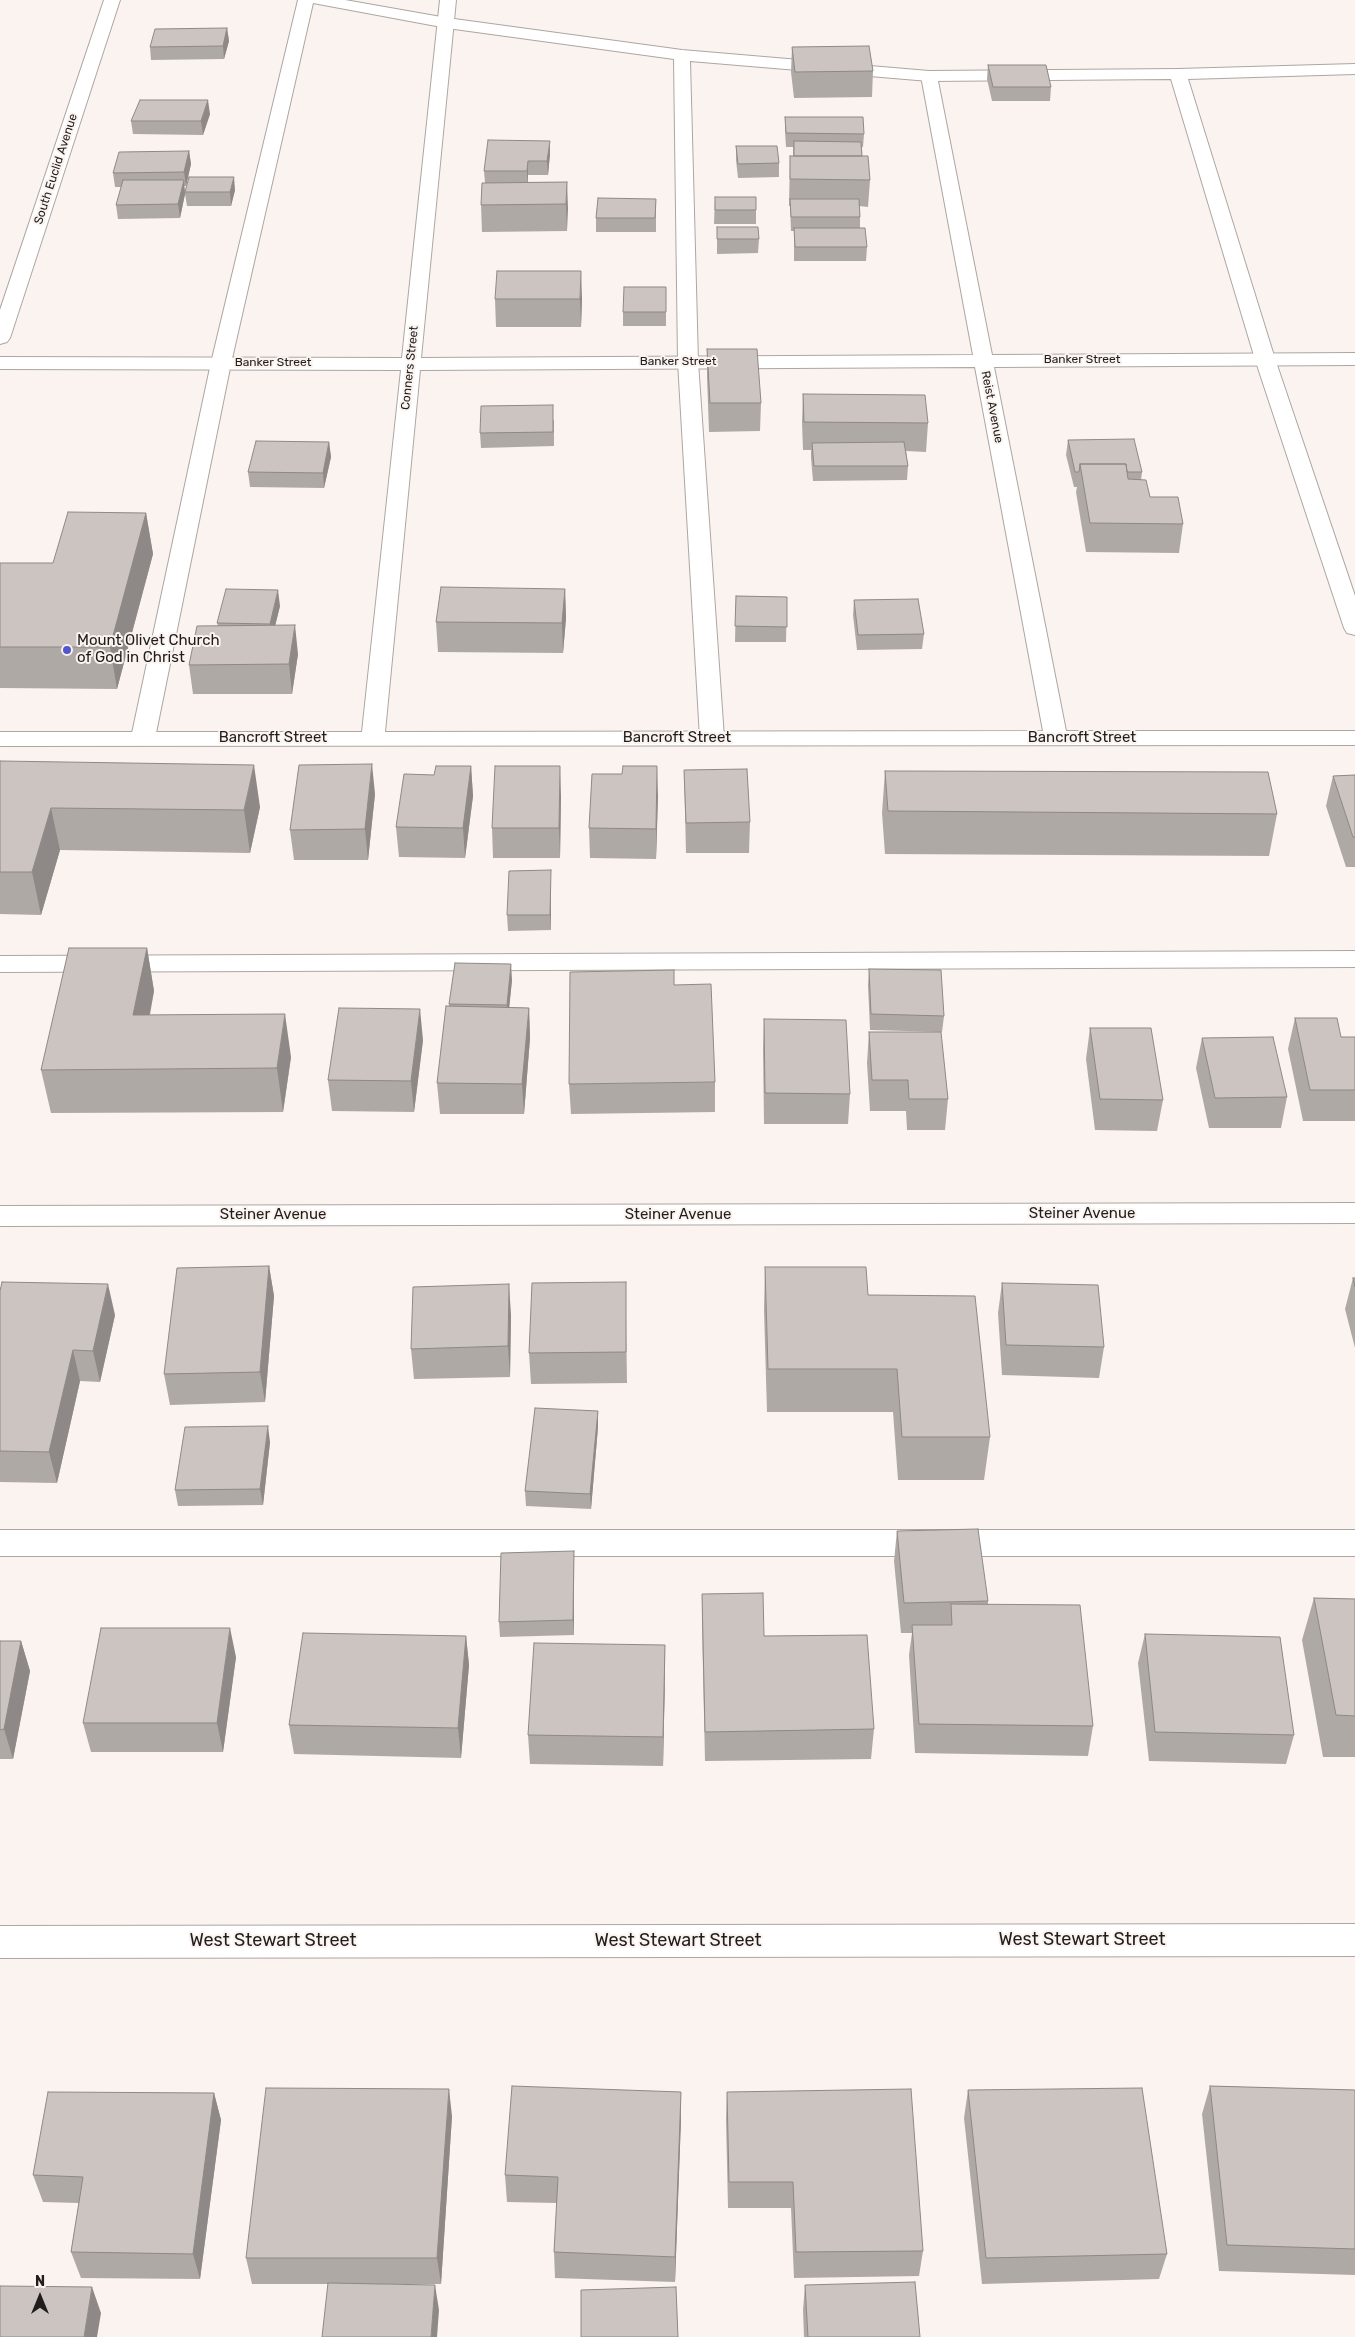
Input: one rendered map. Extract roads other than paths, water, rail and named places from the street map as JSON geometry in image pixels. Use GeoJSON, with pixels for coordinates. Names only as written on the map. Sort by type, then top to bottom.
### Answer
{"type":"FeatureCollection","features":[{"type":"Feature","properties":{"kind":"street","name":"South Euclid Avenue"},"geometry":{"type":"LineString","coordinates":[[0,338],[112,0]]}},
{"type":"Feature","properties":{"kind":"street"},"geometry":{"type":"LineString","coordinates":[[143,738],[221,363],[306,0]]}},
{"type":"Feature","properties":{"kind":"street"},"geometry":{"type":"LineString","coordinates":[[318,0],[447,23],[682,55],[929,76],[1178,74],[1355,69]]}},
{"type":"Feature","properties":{"kind":"street","name":"Conners Street"},"geometry":{"type":"LineString","coordinates":[[373,737],[448,0]]}},
{"type":"Feature","properties":{"kind":"street"},"geometry":{"type":"LineString","coordinates":[[682,55],[688,362],[712,738]]}},
{"type":"Feature","properties":{"kind":"street"},"geometry":{"type":"LineString","coordinates":[[1178,74],[1265,359],[1355,628]]}},
{"type":"Feature","properties":{"kind":"street","name":"Reist Avenue"},"geometry":{"type":"LineString","coordinates":[[929,76],[1056,738]]}},
{"type":"Feature","properties":{"kind":"street","name":"Banker Street"},"geometry":{"type":"LineString","coordinates":[[0,362],[410,364],[1355,359]]}},
{"type":"Feature","properties":{"kind":"street","name":"Bancroft Street"},"geometry":{"type":"LineString","coordinates":[[0,739],[373,737],[1355,738]]}},
{"type":"Feature","properties":{"kind":"street"},"geometry":{"type":"LineString","coordinates":[[0,964],[1355,959]]}},
{"type":"Feature","properties":{"kind":"street","name":"Steiner Avenue"},"geometry":{"type":"LineString","coordinates":[[0,1216],[1355,1213]]}},
{"type":"Feature","properties":{"kind":"street"},"geometry":{"type":"LineString","coordinates":[[0,1543],[1355,1543]]}},
{"type":"Feature","properties":{"kind":"street","name":"West Stewart Street"},"geometry":{"type":"LineString","coordinates":[[0,1942],[1355,1940]]}},
{"type":"Feature","properties":{"kind":"place","name":"Mount Olivet Church of God in Christ"},"geometry":{"type":"Point","coordinates":[67,650]}}]}
